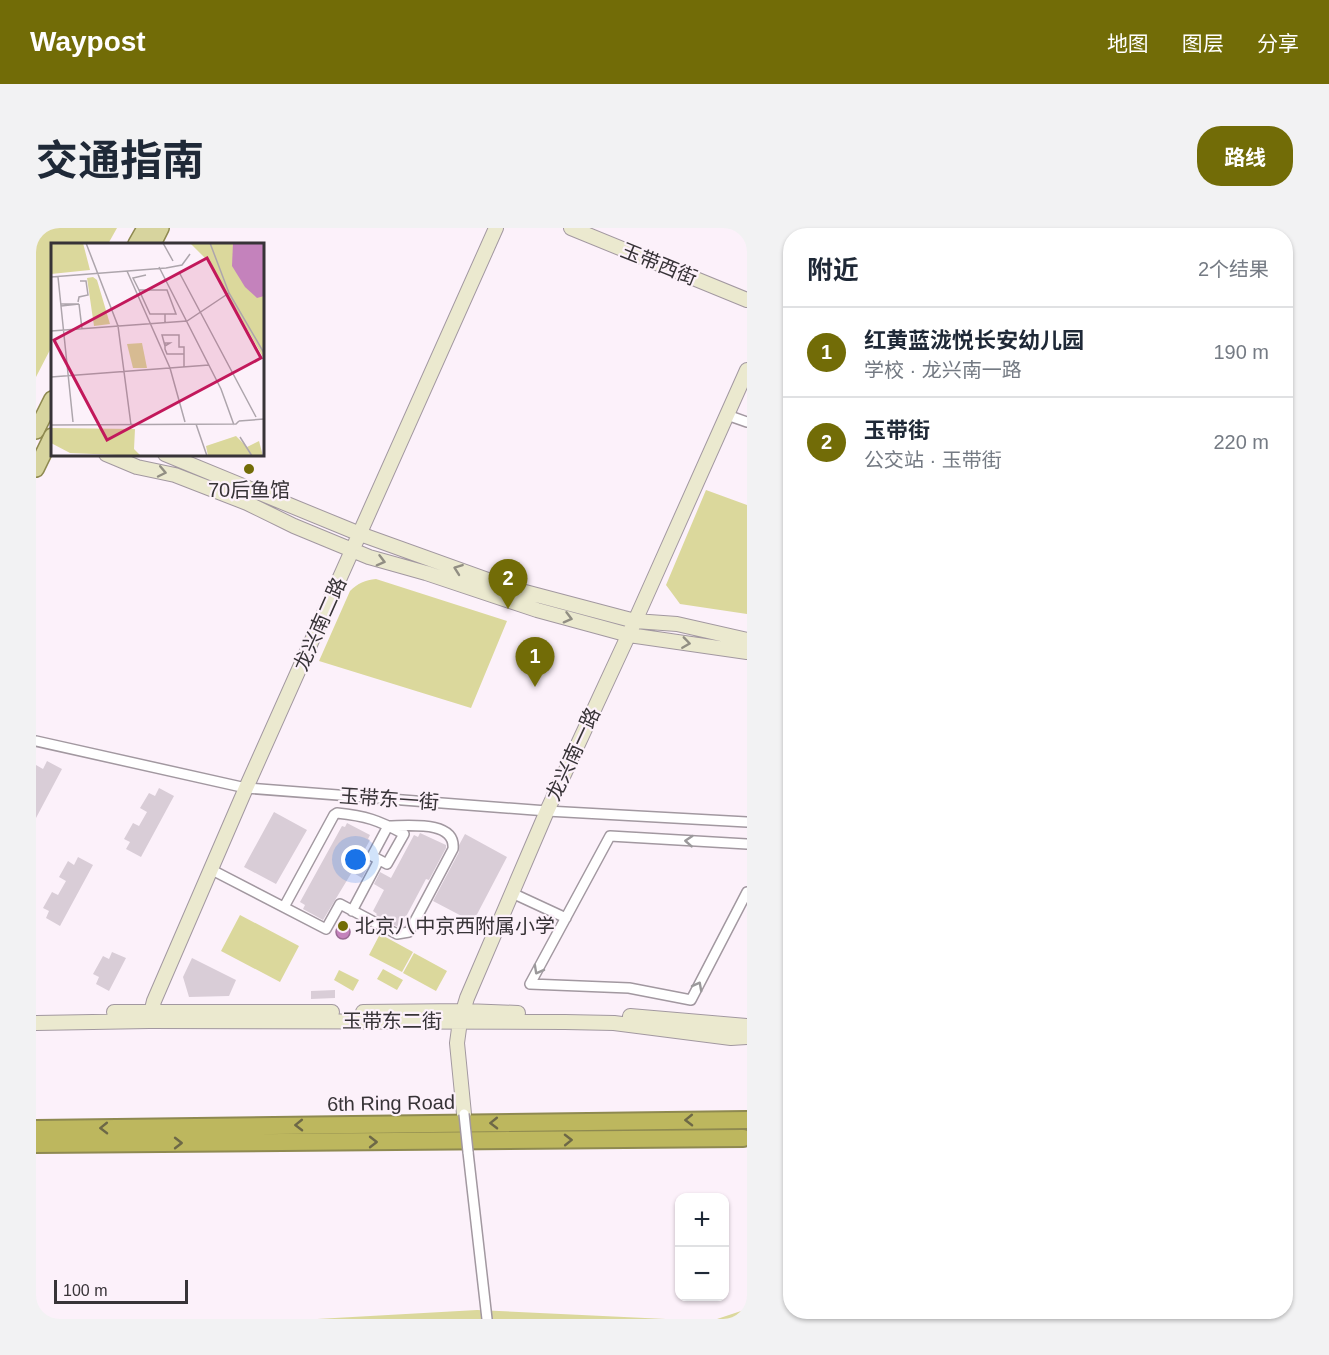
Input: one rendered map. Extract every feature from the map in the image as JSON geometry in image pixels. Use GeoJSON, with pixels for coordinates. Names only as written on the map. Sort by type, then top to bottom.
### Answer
{"type":"FeatureCollection","features":[{"type":"Feature","properties":{"kind":"highway","name":"6th Ring Road"},"geometry":{"type":"LineString","coordinates":[[36,1129],[747,1120]]}},
{"type":"Feature","properties":{"kind":"highway","name":"6th Ring Road"},"geometry":{"type":"LineString","coordinates":[[36,1143],[743,1138]]}},
{"type":"Feature","properties":{"kind":"main road"},"geometry":{"type":"LineString","coordinates":[[137,243],[145,228]]}},
{"type":"Feature","properties":{"kind":"main road"},"geometry":{"type":"LineString","coordinates":[[154,243],[161,228]]}},
{"type":"Feature","properties":{"kind":"main road"},"geometry":{"type":"LineString","coordinates":[[43,429],[51,406]]}},
{"type":"Feature","properties":{"kind":"main road"},"geometry":{"type":"LineString","coordinates":[[36,469],[51,438]]}},
{"type":"Feature","properties":{"kind":"street","name":"龙兴南二路"},"geometry":{"type":"LineString","coordinates":[[150,1016],[246,788],[496,228]]}},
{"type":"Feature","properties":{"kind":"street","name":"玉带西街"},"geometry":{"type":"LineString","coordinates":[[571,228],[747,300]]}},
{"type":"Feature","properties":{"kind":"street","name":"龙兴南一路"},"geometry":{"type":"LineString","coordinates":[[487,1319],[474,1221],[457,1043],[462,1016],[467,998],[547,812],[747,370]]}},
{"type":"Feature","properties":{"kind":"street"},"geometry":{"type":"LineString","coordinates":[[727,415],[747,422]]}},
{"type":"Feature","properties":{"kind":"street"},"geometry":{"type":"LineString","coordinates":[[111,456],[137,467],[175,475],[246,503],[369,557],[426,573],[537,610],[628,635],[747,652]]}},
{"type":"Feature","properties":{"kind":"street"},"geometry":{"type":"LineString","coordinates":[[170,456],[360,534],[510,588],[635,621],[676,624],[747,640]]}},
{"type":"Feature","properties":{"kind":"street","name":"玉带东一街"},"geometry":{"type":"LineString","coordinates":[[36,741],[246,788],[547,812],[747,822]]}},
{"type":"Feature","properties":{"kind":"street"},"geometry":{"type":"LineString","coordinates":[[284,907],[334,815],[337,813],[367,816],[388,826],[404,834],[387,864],[372,856],[388,826]]}},
{"type":"Feature","properties":{"kind":"street"},"geometry":{"type":"LineString","coordinates":[[212,870],[326,929],[340,904],[403,935],[417,926],[453,849],[454,840],[432,826],[388,826]]}},
{"type":"Feature","properties":{"kind":"street"},"geometry":{"type":"LineString","coordinates":[[747,844],[610,836],[530,984],[629,988],[691,1000],[747,892]]}},
{"type":"Feature","properties":{"kind":"street"},"geometry":{"type":"LineString","coordinates":[[352,911],[380,860]]}},
{"type":"Feature","properties":{"kind":"street"},"geometry":{"type":"LineString","coordinates":[[512,893],[566,918]]}},
{"type":"Feature","properties":{"kind":"street","name":"玉带东二街"},"geometry":{"type":"LineString","coordinates":[[36,1014],[150,1016],[614,1015],[736,1027],[747,1026]]}},
{"type":"Feature","properties":{"kind":"street","name":"玉带东二街"},"geometry":{"type":"LineString","coordinates":[[36,1023],[150,1016]]}},
{"type":"Feature","properties":{"kind":"street","name":"玉带东二街"},"geometry":{"type":"LineString","coordinates":[[462,1016],[614,1023],[731,1038],[747,1036]]}},
{"type":"Feature","properties":{"kind":"shaded area"},"geometry":{"type":"Polygon","coordinates":[[[36,228],[117,228],[109,243],[51,243],[51,348],[36,377],[36,228]]]}},
{"type":"Feature","properties":{"kind":"shaded area"},"geometry":{"type":"Polygon","coordinates":[[[706,490],[747,505],[747,614],[680,604],[666,585],[706,490]]]}},
{"type":"Feature","properties":{"kind":"shaded area"},"geometry":{"type":"Polygon","coordinates":[[[376,579],[507,621],[471,708],[319,661],[350,591],[362,582],[376,579]]]}},
{"type":"Feature","properties":{"kind":"shaded area"},"geometry":{"type":"Polygon","coordinates":[[[240,915],[299,946],[280,982],[221,951],[240,915]]]}},
{"type":"Feature","properties":{"kind":"shaded area"},"geometry":{"type":"Polygon","coordinates":[[[340,925],[346,925],[350,932],[346,939],[340,939],[336,935],[336,929],[340,925]]]}},
{"type":"Feature","properties":{"kind":"shaded area"},"geometry":{"type":"Polygon","coordinates":[[[380,934],[413,952],[402,972],[369,955],[380,934]]]}},
{"type":"Feature","properties":{"kind":"shaded area"},"geometry":{"type":"Polygon","coordinates":[[[414,953],[447,971],[436,991],[403,973],[414,953]]]}},
{"type":"Feature","properties":{"kind":"shaded area"},"geometry":{"type":"Polygon","coordinates":[[[383,969],[403,980],[397,990],[377,979],[383,969]]]}},
{"type":"Feature","properties":{"kind":"shaded area"},"geometry":{"type":"Polygon","coordinates":[[[339,970],[359,980],[353,991],[334,980],[339,970]]]}},
{"type":"Feature","properties":{"kind":"shaded area"},"geometry":{"type":"Polygon","coordinates":[[[747,1309],[747,1319],[717,1319],[747,1309]]]}},
{"type":"Feature","properties":{"kind":"shaded area"},"geometry":{"type":"Polygon","coordinates":[[[477,1310],[666,1319],[317,1319],[477,1310]]]}},
{"type":"Feature","properties":{"kind":"building"},"geometry":{"type":"Polygon","coordinates":[[[47,761],[62,769],[36,818],[36,765],[43,769],[47,761]]]}},
{"type":"Feature","properties":{"kind":"building"},"geometry":{"type":"Polygon","coordinates":[[[159,788],[174,796],[141,857],[126,849],[130,842],[124,839],[133,823],[139,826],[147,812],[140,808],[149,793],[155,796],[159,788]]]}},
{"type":"Feature","properties":{"kind":"building"},"geometry":{"type":"Polygon","coordinates":[[[274,812],[307,830],[276,884],[244,867],[274,812]]]}},
{"type":"Feature","properties":{"kind":"building"},"geometry":{"type":"Polygon","coordinates":[[[347,823],[370,835],[368,839],[370,840],[359,860],[369,865],[362,878],[352,872],[323,920],[303,909],[305,905],[300,902],[342,826],[345,827],[347,823]]]}},
{"type":"Feature","properties":{"kind":"building"},"geometry":{"type":"Polygon","coordinates":[[[420,833],[446,845],[446,848],[429,880],[426,879],[401,926],[398,927],[373,911],[384,890],[374,884],[380,872],[391,878],[414,835],[418,837],[420,833]]]}},
{"type":"Feature","properties":{"kind":"building"},"geometry":{"type":"Polygon","coordinates":[[[465,834],[507,857],[473,922],[433,901],[459,852],[459,845],[465,834]]]}},
{"type":"Feature","properties":{"kind":"building"},"geometry":{"type":"Polygon","coordinates":[[[78,857],[93,865],[60,926],[46,918],[49,911],[43,908],[52,892],[58,895],[66,881],[59,877],[68,861],[74,865],[78,857]]]}},
{"type":"Feature","properties":{"kind":"building"},"geometry":{"type":"Polygon","coordinates":[[[112,952],[126,958],[109,991],[96,984],[99,977],[93,974],[103,956],[109,959],[112,952]]]}},
{"type":"Feature","properties":{"kind":"building"},"geometry":{"type":"Polygon","coordinates":[[[192,958],[236,980],[229,996],[189,997],[183,977],[192,958]]]}},
{"type":"Feature","properties":{"kind":"building"},"geometry":{"type":"Polygon","coordinates":[[[335,990],[335,998],[311,999],[311,991],[335,990]]]}},
{"type":"Feature","properties":{"kind":"place","name":"70后鱼馆"},"geometry":{"type":"Point","coordinates":[249,469]}},
{"type":"Feature","properties":{"kind":"place","name":"玉带街"},"geometry":{"type":"Point","coordinates":[508,609]}},
{"type":"Feature","properties":{"kind":"place","name":"红黄蓝泷悦长安幼儿园"},"geometry":{"type":"Point","coordinates":[535,687]}},
{"type":"Feature","properties":{"kind":"place","name":"北京八中京西附属小学"},"geometry":{"type":"Point","coordinates":[343,926]}}]}
